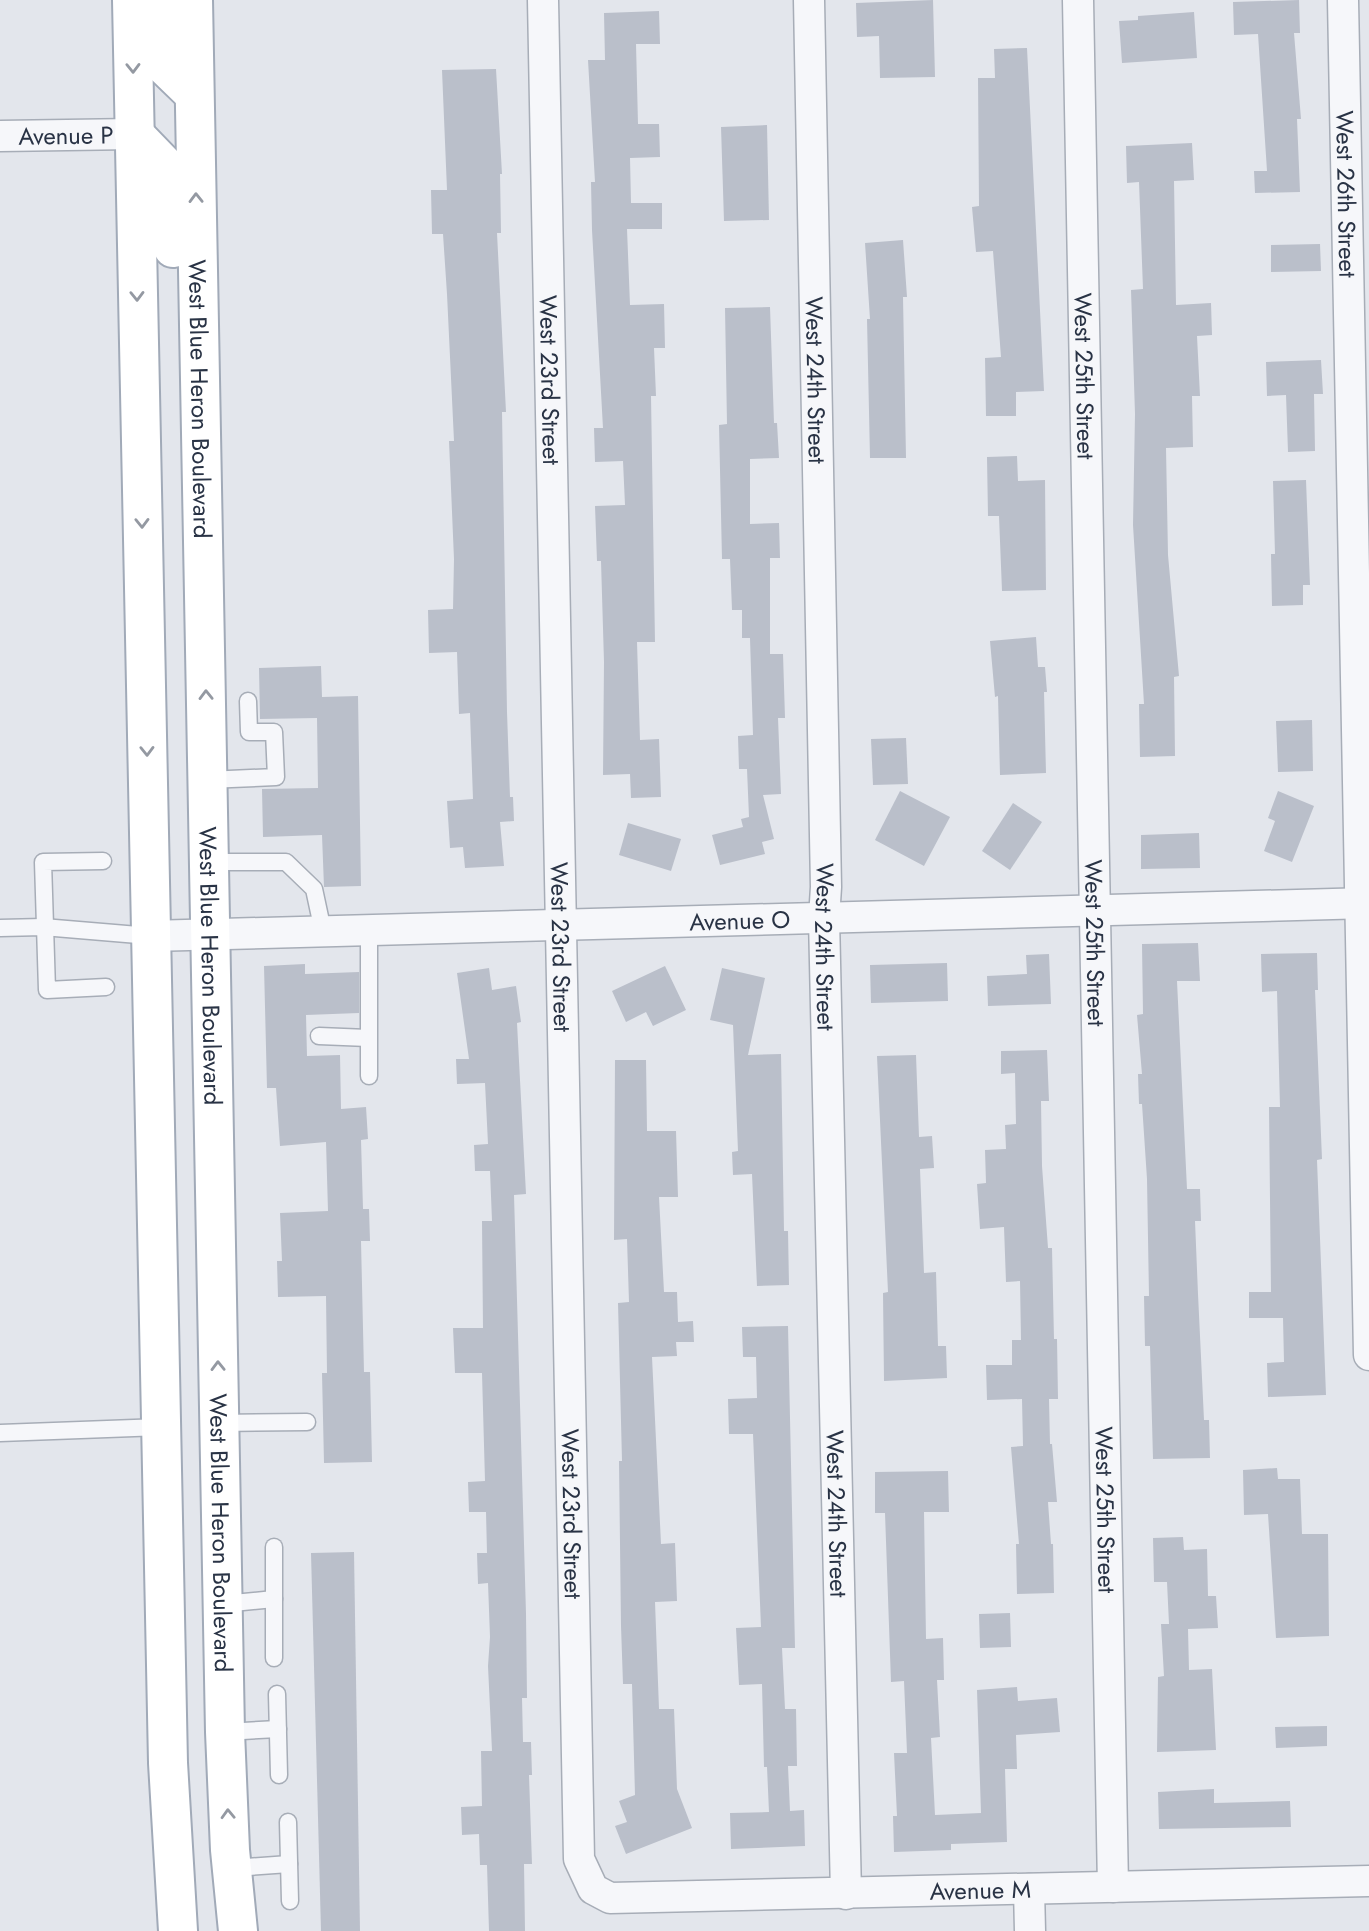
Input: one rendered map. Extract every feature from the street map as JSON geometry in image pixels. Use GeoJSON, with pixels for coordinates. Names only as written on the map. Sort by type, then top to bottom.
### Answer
{"type":"FeatureCollection","features":[{"type":"Feature","properties":{"kind":"main road"},"geometry":{"type":"LineString","coordinates":[[132,0],[168,1763],[178,1931]]}},
{"type":"Feature","properties":{"kind":"main road"},"geometry":{"type":"LineString","coordinates":[[163,0],[165,66],[194,94]]}},
{"type":"Feature","properties":{"kind":"main road","name":"West Blue Heron Boulevard"},"geometry":{"type":"LineString","coordinates":[[193,0],[225,1732],[238,1931]]}},
{"type":"Feature","properties":{"kind":"main road"},"geometry":{"type":"LineString","coordinates":[[134,134],[165,166],[173,226],[176,409],[200,426]]}},
{"type":"Feature","properties":{"kind":"street","name":"West 23rd Street"},"geometry":{"type":"LineString","coordinates":[[544,0],[579,1859],[593,1889]]}},
{"type":"Feature","properties":{"kind":"street","name":"West 24th Street"},"geometry":{"type":"LineString","coordinates":[[809,0],[826,887],[824,918],[846,1894]]}},
{"type":"Feature","properties":{"kind":"street","name":"West 25th Street"},"geometry":{"type":"LineString","coordinates":[[1078,0],[1113,1887]]}},
{"type":"Feature","properties":{"kind":"street","name":"West 26th Street"},"geometry":{"type":"LineString","coordinates":[[1343,0],[1365,903],[1369,1355]]}},
{"type":"Feature","properties":{"kind":"street","name":"Avenue P"},"geometry":{"type":"LineString","coordinates":[[0,136],[134,134]]}},
{"type":"Feature","properties":{"kind":"street","name":"Avenue O"},"geometry":{"type":"LineString","coordinates":[[150,936],[1365,903]]}},
{"type":"Feature","properties":{"kind":"street","name":"Avenue M"},"geometry":{"type":"LineString","coordinates":[[593,1889],[610,1898],[1369,1881]]}},
{"type":"Feature","properties":{"kind":"street"},"geometry":{"type":"LineString","coordinates":[[1029,1889],[1030,1931]]}},
{"type":"Feature","properties":{"kind":"lane"},"geometry":{"type":"LineString","coordinates":[[207,780],[276,777],[274,732],[249,732],[248,701]]}},
{"type":"Feature","properties":{"kind":"lane"},"geometry":{"type":"LineString","coordinates":[[103,861],[43,862],[43,927],[47,990],[106,987]]}},
{"type":"Feature","properties":{"kind":"lane"},"geometry":{"type":"LineString","coordinates":[[209,862],[286,862],[314,888],[323,931]]}},
{"type":"Feature","properties":{"kind":"lane"},"geometry":{"type":"LineString","coordinates":[[0,928],[43,927],[150,936]]}},
{"type":"Feature","properties":{"kind":"lane"},"geometry":{"type":"LineString","coordinates":[[369,929],[369,1076]]}},
{"type":"Feature","properties":{"kind":"lane"},"geometry":{"type":"LineString","coordinates":[[319,1036],[368,1038]]}},
{"type":"Feature","properties":{"kind":"lane"},"geometry":{"type":"LineString","coordinates":[[219,1423],[307,1422]]}},
{"type":"Feature","properties":{"kind":"lane"},"geometry":{"type":"LineString","coordinates":[[0,1433],[161,1427]]}},
{"type":"Feature","properties":{"kind":"lane"},"geometry":{"type":"LineString","coordinates":[[274,1547],[274,1658]]}},
{"type":"Feature","properties":{"kind":"lane"},"geometry":{"type":"LineString","coordinates":[[223,1604],[274,1599]]}},
{"type":"Feature","properties":{"kind":"lane"},"geometry":{"type":"LineString","coordinates":[[277,1694],[279,1774]]}},
{"type":"Feature","properties":{"kind":"lane"},"geometry":{"type":"LineString","coordinates":[[225,1732],[278,1729]]}},
{"type":"Feature","properties":{"kind":"lane"},"geometry":{"type":"LineString","coordinates":[[288,1822],[290,1901]]}},
{"type":"Feature","properties":{"kind":"lane"},"geometry":{"type":"LineString","coordinates":[[232,1868],[289,1864]]}},
{"type":"Feature","properties":{"kind":"building"},"geometry":{"type":"Polygon","coordinates":[[[933,0],[935,77],[880,78],[879,36],[857,37],[856,3],[933,0]]]}},
{"type":"Feature","properties":{"kind":"building"},"geometry":{"type":"Polygon","coordinates":[[[1299,0],[1300,33],[1294,33],[1301,119],[1297,119],[1300,192],[1255,193],[1254,171],[1267,171],[1258,34],[1234,35],[1233,2],[1299,0]]]}},
{"type":"Feature","properties":{"kind":"building"},"geometry":{"type":"Polygon","coordinates":[[[659,11],[660,44],[636,44],[638,124],[659,124],[660,157],[630,158],[631,203],[662,203],[662,229],[627,229],[630,305],[664,304],[665,348],[654,348],[656,396],[651,396],[655,642],[637,642],[640,740],[659,739],[661,797],[631,798],[630,774],[603,775],[601,561],[597,561],[595,506],[625,505],[623,461],[595,462],[594,428],[603,428],[592,230],[591,182],[595,182],[588,60],[605,60],[604,13],[659,11]]]}},
{"type":"Feature","properties":{"kind":"building"},"geometry":{"type":"Polygon","coordinates":[[[1194,12],[1197,58],[1122,63],[1119,21],[1138,20],[1138,16],[1194,12]]]}},
{"type":"Feature","properties":{"kind":"building"},"geometry":{"type":"Polygon","coordinates":[[[1027,48],[1044,391],[1016,392],[1016,416],[986,416],[985,358],[1001,357],[993,251],[976,252],[972,207],[979,206],[978,78],[995,78],[994,49],[1027,48]]]}},
{"type":"Feature","properties":{"kind":"building"},"geometry":{"type":"Polygon","coordinates":[[[496,69],[502,174],[501,233],[497,233],[506,412],[502,412],[507,712],[510,797],[513,797],[514,821],[500,822],[504,866],[465,868],[463,847],[450,848],[447,801],[473,799],[470,713],[459,714],[457,652],[429,653],[428,610],[453,609],[454,559],[449,441],[454,441],[447,294],[443,234],[432,234],[431,190],[447,190],[442,70],[496,69]]]}},
{"type":"Feature","properties":{"kind":"building"},"geometry":{"type":"Polygon","coordinates":[[[767,125],[769,220],[724,221],[721,127],[767,125]]]}},
{"type":"Feature","properties":{"kind":"building"},"geometry":{"type":"Polygon","coordinates":[[[1192,143],[1194,180],[1174,181],[1176,305],[1211,303],[1212,335],[1197,336],[1200,396],[1192,396],[1193,447],[1166,448],[1168,555],[1179,676],[1174,677],[1175,756],[1140,757],[1139,704],[1144,704],[1133,525],[1135,414],[1131,290],[1143,289],[1139,182],[1127,183],[1126,146],[1192,143]]]}},
{"type":"Feature","properties":{"kind":"building"},"geometry":{"type":"Polygon","coordinates":[[[903,240],[907,297],[903,297],[906,458],[870,458],[867,319],[870,319],[865,243],[903,240]]]}},
{"type":"Feature","properties":{"kind":"building"},"geometry":{"type":"Polygon","coordinates":[[[1320,244],[1321,271],[1271,272],[1271,245],[1320,244]]]}},
{"type":"Feature","properties":{"kind":"building"},"geometry":{"type":"Polygon","coordinates":[[[770,307],[774,423],[777,423],[779,458],[750,459],[750,524],[779,523],[780,558],[770,558],[770,654],[783,654],[785,718],[778,718],[781,794],[763,795],[774,839],[762,842],[765,854],[720,865],[712,835],[743,827],[741,819],[749,817],[747,769],[739,769],[738,736],[753,735],[750,638],[742,638],[742,610],[732,610],[730,559],[722,559],[719,425],[727,424],[725,308],[770,307]]]}},
{"type":"Feature","properties":{"kind":"building"},"geometry":{"type":"Polygon","coordinates":[[[1321,360],[1323,394],[1314,394],[1315,451],[1288,452],[1286,395],[1267,396],[1266,362],[1321,360]]]}},
{"type":"Feature","properties":{"kind":"building"},"geometry":{"type":"Polygon","coordinates":[[[1017,456],[1018,481],[1045,480],[1046,590],[1002,591],[999,516],[988,516],[987,457],[1017,456]]]}},
{"type":"Feature","properties":{"kind":"building"},"geometry":{"type":"Polygon","coordinates":[[[1306,480],[1310,585],[1303,585],[1303,605],[1272,606],[1271,554],[1275,554],[1273,481],[1306,480]]]}},
{"type":"Feature","properties":{"kind":"building"},"geometry":{"type":"Polygon","coordinates":[[[1036,637],[1038,667],[1045,667],[1047,692],[1044,692],[1046,773],[1000,775],[998,696],[995,697],[990,641],[1036,637]]]}},
{"type":"Feature","properties":{"kind":"building"},"geometry":{"type":"Polygon","coordinates":[[[321,666],[322,697],[358,696],[361,886],[324,887],[322,835],[263,837],[262,789],[318,788],[317,718],[260,719],[259,668],[321,666]]]}},
{"type":"Feature","properties":{"kind":"building"},"geometry":{"type":"Polygon","coordinates":[[[1312,720],[1313,771],[1278,772],[1276,721],[1312,720]]]}},
{"type":"Feature","properties":{"kind":"building"},"geometry":{"type":"Polygon","coordinates":[[[906,738],[908,784],[873,785],[871,739],[906,738]]]}},
{"type":"Feature","properties":{"kind":"building"},"geometry":{"type":"Polygon","coordinates":[[[900,791],[950,817],[924,866],[875,840],[900,791]]]}},
{"type":"Feature","properties":{"kind":"building"},"geometry":{"type":"Polygon","coordinates":[[[1278,791],[1314,806],[1292,862],[1264,851],[1275,821],[1268,818],[1278,791]]]}},
{"type":"Feature","properties":{"kind":"building"},"geometry":{"type":"Polygon","coordinates":[[[1013,803],[1042,822],[1010,870],[982,851],[1013,803]]]}},
{"type":"Feature","properties":{"kind":"building"},"geometry":{"type":"Polygon","coordinates":[[[628,823],[681,839],[671,871],[619,855],[628,823]]]}},
{"type":"Feature","properties":{"kind":"building"},"geometry":{"type":"Polygon","coordinates":[[[1199,833],[1200,868],[1141,869],[1141,835],[1199,833]]]}},
{"type":"Feature","properties":{"kind":"building"},"geometry":{"type":"Polygon","coordinates":[[[1198,943],[1200,981],[1177,981],[1187,1189],[1200,1189],[1201,1221],[1195,1221],[1204,1420],[1209,1420],[1210,1458],[1153,1459],[1150,1346],[1145,1346],[1144,1296],[1149,1296],[1147,1179],[1138,1074],[1142,1074],[1137,1015],[1143,1014],[1142,944],[1198,943]]]}},
{"type":"Feature","properties":{"kind":"building"},"geometry":{"type":"Polygon","coordinates":[[[1317,953],[1318,990],[1315,990],[1322,1159],[1317,1160],[1326,1395],[1268,1397],[1267,1363],[1284,1362],[1283,1318],[1249,1318],[1249,1292],[1271,1292],[1269,1107],[1280,1107],[1277,991],[1262,992],[1261,954],[1317,953]]]}},
{"type":"Feature","properties":{"kind":"building"},"geometry":{"type":"Polygon","coordinates":[[[1049,954],[1051,1004],[988,1006],[987,976],[1027,974],[1026,955],[1049,954]]]}},
{"type":"Feature","properties":{"kind":"building"},"geometry":{"type":"Polygon","coordinates":[[[947,963],[948,1001],[871,1003],[870,965],[947,963]]]}},
{"type":"Feature","properties":{"kind":"building"},"geometry":{"type":"Polygon","coordinates":[[[305,964],[305,974],[359,972],[359,1013],[306,1015],[307,1056],[340,1055],[341,1109],[366,1107],[368,1139],[361,1140],[363,1209],[369,1209],[370,1241],[361,1241],[364,1372],[370,1372],[372,1462],[324,1463],[322,1373],[327,1373],[326,1296],[278,1297],[277,1261],[282,1261],[280,1213],[328,1211],[326,1142],[280,1146],[276,1088],[267,1088],[264,966],[305,964]]]}},
{"type":"Feature","properties":{"kind":"building"},"geometry":{"type":"Polygon","coordinates":[[[665,966],[686,1010],[653,1026],[646,1012],[626,1022],[612,991],[665,966]]]}},
{"type":"Feature","properties":{"kind":"building"},"geometry":{"type":"Polygon","coordinates":[[[489,968],[492,990],[516,986],[521,1022],[517,1023],[526,1194],[514,1195],[526,1614],[527,1698],[522,1698],[523,1742],[531,1742],[532,1775],[529,1775],[532,1864],[524,1864],[525,1931],[489,1931],[487,1865],[480,1865],[479,1834],[462,1835],[461,1807],[482,1806],[481,1751],[492,1751],[488,1666],[490,1637],[488,1583],[478,1584],[477,1553],[487,1553],[486,1512],[469,1512],[468,1482],[485,1481],[482,1373],[455,1373],[453,1328],[483,1328],[482,1221],[492,1221],[490,1171],[475,1171],[474,1145],[488,1144],[485,1083],[457,1084],[456,1059],[469,1059],[457,973],[489,968]]]}},
{"type":"Feature","properties":{"kind":"building"},"geometry":{"type":"Polygon","coordinates":[[[722,968],[765,978],[748,1055],[781,1054],[784,1231],[788,1231],[789,1285],[757,1286],[752,1174],[733,1175],[732,1152],[738,1151],[733,1025],[710,1020],[722,968]]]}},
{"type":"Feature","properties":{"kind":"building"},"geometry":{"type":"Polygon","coordinates":[[[1047,1050],[1049,1101],[1041,1101],[1042,1166],[1048,1248],[1052,1248],[1054,1339],[1057,1339],[1058,1399],[1049,1399],[1050,1444],[1057,1502],[1048,1502],[1053,1544],[1054,1593],[1017,1594],[1016,1544],[1019,1544],[1011,1447],[1023,1446],[1022,1399],[987,1400],[986,1365],[1012,1365],[1012,1340],[1021,1340],[1020,1281],[1006,1282],[1004,1227],[980,1229],[977,1184],[986,1183],[985,1150],[1006,1149],[1005,1125],[1016,1124],[1015,1073],[1001,1074],[1001,1051],[1047,1050]]]}},
{"type":"Feature","properties":{"kind":"building"},"geometry":{"type":"Polygon","coordinates":[[[916,1055],[919,1137],[932,1136],[934,1168],[920,1169],[924,1273],[936,1272],[938,1346],[946,1346],[947,1378],[884,1381],[883,1293],[888,1292],[877,1056],[916,1055]]]}},
{"type":"Feature","properties":{"kind":"building"},"geometry":{"type":"Polygon","coordinates":[[[615,1060],[646,1060],[647,1131],[676,1131],[678,1197],[659,1197],[664,1292],[677,1292],[678,1322],[693,1321],[694,1342],[676,1342],[677,1356],[652,1357],[661,1544],[675,1543],[677,1601],[655,1602],[659,1709],[674,1709],[677,1789],[692,1828],[626,1854],[615,1826],[627,1822],[619,1801],[635,1795],[632,1684],[623,1684],[621,1626],[619,1461],[622,1461],[618,1303],[629,1302],[627,1239],[614,1240],[615,1060]]]}},
{"type":"Feature","properties":{"kind":"building"},"geometry":{"type":"Polygon","coordinates":[[[788,1326],[795,1648],[782,1648],[785,1709],[796,1709],[797,1766],[788,1766],[790,1811],[804,1810],[805,1846],[731,1849],[730,1813],[769,1812],[767,1767],[764,1767],[762,1684],[739,1685],[736,1628],[761,1627],[753,1434],[729,1434],[728,1399],[757,1398],[756,1357],[743,1357],[742,1327],[788,1326]]]}},
{"type":"Feature","properties":{"kind":"building"},"geometry":{"type":"Polygon","coordinates":[[[1277,1468],[1278,1479],[1300,1479],[1302,1534],[1328,1534],[1329,1636],[1276,1638],[1268,1514],[1244,1515],[1243,1470],[1277,1468]]]}},
{"type":"Feature","properties":{"kind":"building"},"geometry":{"type":"Polygon","coordinates":[[[948,1471],[949,1512],[924,1512],[926,1639],[943,1638],[944,1680],[937,1680],[940,1737],[931,1738],[935,1815],[981,1813],[977,1690],[1017,1687],[1018,1701],[1057,1698],[1060,1732],[1016,1735],[1017,1769],[1005,1769],[1007,1842],[951,1844],[951,1850],[894,1852],[893,1816],[897,1816],[894,1753],[907,1753],[904,1681],[891,1682],[885,1513],[875,1513],[875,1472],[948,1471]]]}},
{"type":"Feature","properties":{"kind":"building"},"geometry":{"type":"Polygon","coordinates":[[[1183,1537],[1184,1550],[1207,1549],[1208,1596],[1216,1596],[1218,1628],[1188,1629],[1189,1670],[1212,1669],[1216,1750],[1157,1752],[1158,1677],[1164,1676],[1161,1624],[1169,1624],[1167,1582],[1154,1582],[1153,1538],[1183,1537]]]}},
{"type":"Feature","properties":{"kind":"building"},"geometry":{"type":"Polygon","coordinates":[[[354,1552],[360,1931],[321,1931],[311,1553],[354,1552]]]}},
{"type":"Feature","properties":{"kind":"building"},"geometry":{"type":"Polygon","coordinates":[[[1010,1613],[1011,1647],[980,1648],[979,1614],[1010,1613]]]}},
{"type":"Feature","properties":{"kind":"building"},"geometry":{"type":"Polygon","coordinates":[[[1327,1726],[1327,1746],[1276,1748],[1275,1727],[1327,1726]]]}},
{"type":"Feature","properties":{"kind":"building"},"geometry":{"type":"Polygon","coordinates":[[[1214,1789],[1214,1803],[1290,1801],[1291,1827],[1159,1829],[1158,1792],[1214,1789]]]}}]}
